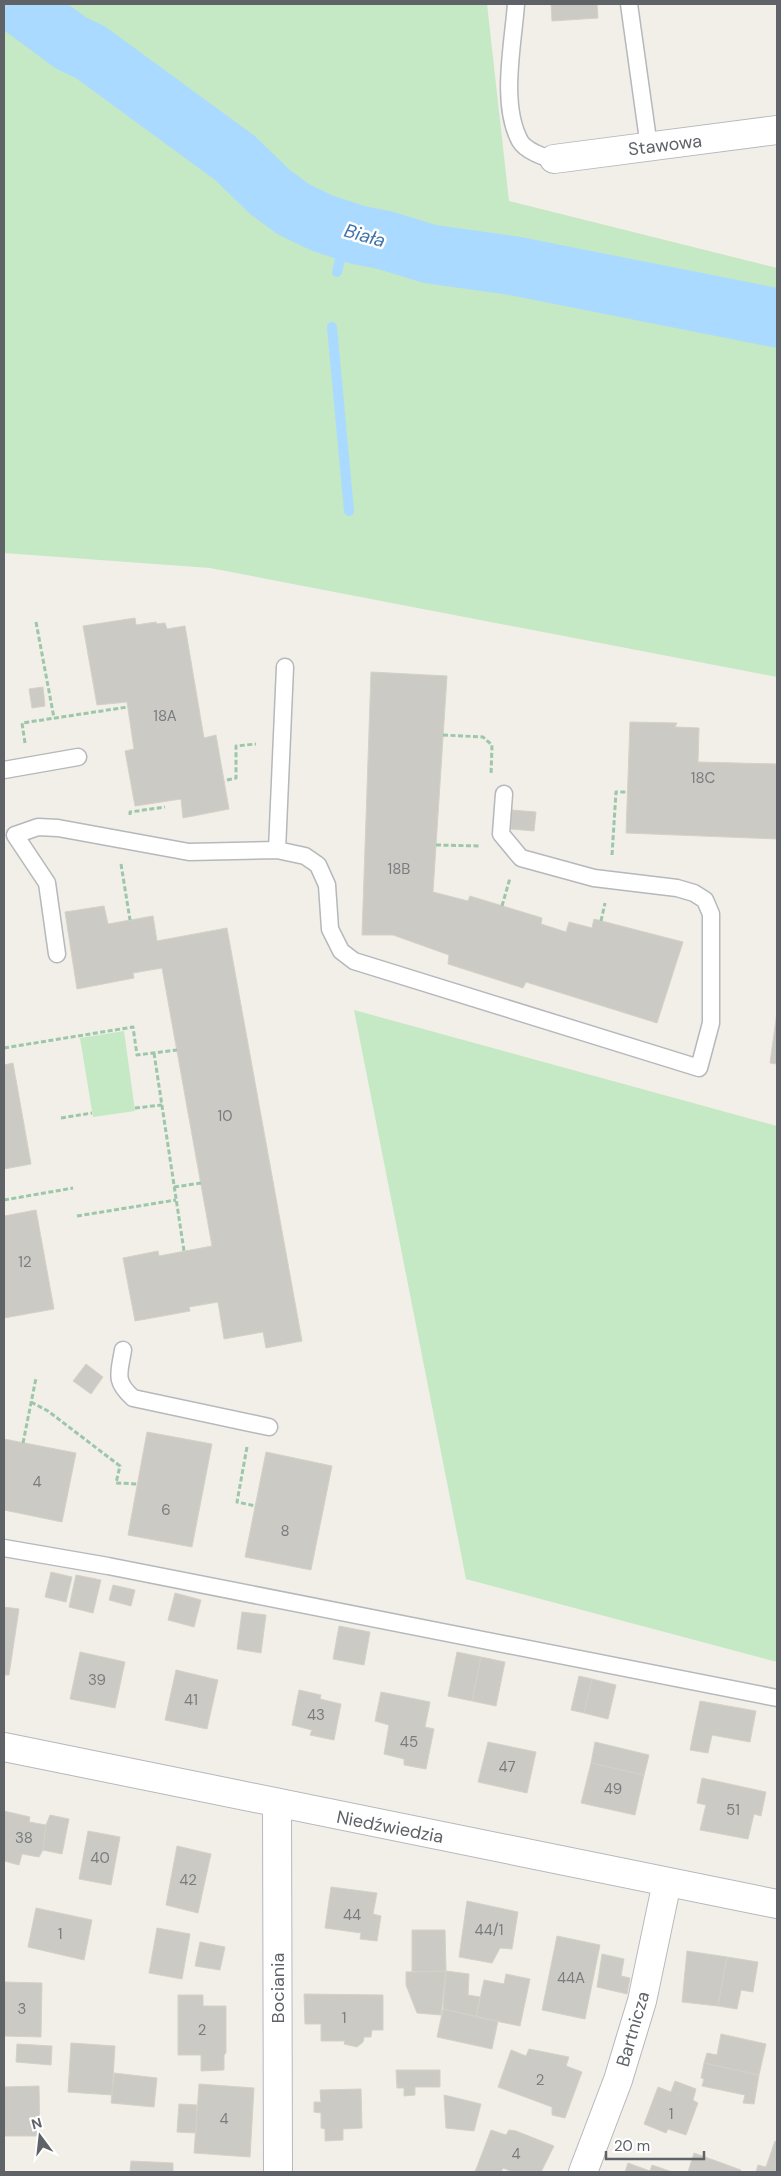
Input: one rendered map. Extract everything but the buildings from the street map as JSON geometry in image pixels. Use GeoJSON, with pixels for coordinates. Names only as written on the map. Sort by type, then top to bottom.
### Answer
{"type":"FeatureCollection","features":[{"type":"Feature","properties":{"kind":"street","name":"Stawowa"},"geometry":{"type":"LineString","coordinates":[[554,159],[777,130]]}},
{"type":"Feature","properties":{"kind":"street","name":"Niedźwiedzia"},"geometry":{"type":"LineString","coordinates":[[4,1747],[277,1804],[777,1904]]}},
{"type":"Feature","properties":{"kind":"street","name":"Bociania"},"geometry":{"type":"LineString","coordinates":[[277,1804],[278,2172]]}},
{"type":"Feature","properties":{"kind":"street","name":"Bartnicza"},"geometry":{"type":"LineString","coordinates":[[583,2172],[618,2080],[642,2001],[667,1882]]}},
{"type":"Feature","properties":{"kind":"lane"},"geometry":{"type":"LineString","coordinates":[[516,4],[510,110],[521,143],[544,158],[554,159]]}},
{"type":"Feature","properties":{"kind":"lane"},"geometry":{"type":"LineString","coordinates":[[629,4],[650,147]]}},
{"type":"Feature","properties":{"kind":"lane"},"geometry":{"type":"LineString","coordinates":[[277,850],[285,667]]}},
{"type":"Feature","properties":{"kind":"lane"},"geometry":{"type":"LineString","coordinates":[[4,770],[78,757]]}},
{"type":"Feature","properties":{"kind":"lane"},"geometry":{"type":"LineString","coordinates":[[57,954],[47,883],[15,835],[38,827],[58,828],[189,852],[277,850],[305,856],[318,865],[327,885],[330,929],[342,951],[354,961],[699,1068],[711,1023],[711,914],[705,900],[694,893],[677,888],[594,878],[522,858],[501,834],[504,794]]}},
{"type":"Feature","properties":{"kind":"lane"},"geometry":{"type":"LineString","coordinates":[[123,1350],[119,1376],[122,1388],[133,1398],[252,1425],[269,1427]]}},
{"type":"Feature","properties":{"kind":"lane"},"geometry":{"type":"LineString","coordinates":[[4,1548],[127,1570],[777,1698]]}},
{"type":"Feature","properties":{"kind":"path"},"geometry":{"type":"LineString","coordinates":[[36,622],[54,718]]}},
{"type":"Feature","properties":{"kind":"path"},"geometry":{"type":"LineString","coordinates":[[26,752],[22,723],[128,707]]}},
{"type":"Feature","properties":{"kind":"path"},"geometry":{"type":"LineString","coordinates":[[227,780],[236,778],[236,746],[282,740]]}},
{"type":"Feature","properties":{"kind":"path"},"geometry":{"type":"LineString","coordinates":[[600,921],[610,879],[616,792],[628,792]]}},
{"type":"Feature","properties":{"kind":"path"},"geometry":{"type":"LineString","coordinates":[[436,845],[482,846]]}},
{"type":"Feature","properties":{"kind":"path"},"geometry":{"type":"LineString","coordinates":[[120,860],[130,920]]}},
{"type":"Feature","properties":{"kind":"path"},"geometry":{"type":"LineString","coordinates":[[502,906],[511,878]]}},
{"type":"Feature","properties":{"kind":"path"},"geometry":{"type":"LineString","coordinates":[[4,1048],[133,1028],[137,1055],[177,1050]]}},
{"type":"Feature","properties":{"kind":"path"},"geometry":{"type":"LineString","coordinates":[[154,1053],[184,1252]]}},
{"type":"Feature","properties":{"kind":"path"},"geometry":{"type":"LineString","coordinates":[[135,1108],[162,1105]]}},
{"type":"Feature","properties":{"kind":"path"},"geometry":{"type":"LineString","coordinates":[[61,1118],[92,1113]]}},
{"type":"Feature","properties":{"kind":"path"},"geometry":{"type":"LineString","coordinates":[[174,1187],[201,1183]]}},
{"type":"Feature","properties":{"kind":"path"},"geometry":{"type":"LineString","coordinates":[[4,1200],[73,1188]]}},
{"type":"Feature","properties":{"kind":"path"},"geometry":{"type":"LineString","coordinates":[[77,1216],[176,1200]]}},
{"type":"Feature","properties":{"kind":"path"},"geometry":{"type":"LineString","coordinates":[[23,1443],[36,1378]]}},
{"type":"Feature","properties":{"kind":"path"},"geometry":{"type":"LineString","coordinates":[[31,1402],[48,1411],[120,1466],[116,1483],[137,1484]]}},
{"type":"Feature","properties":{"kind":"path"},"geometry":{"type":"LineString","coordinates":[[252,1425],[237,1502],[256,1506]]}},
{"type":"Feature","properties":{"kind":"green space"},"geometry":{"type":"Polygon","coordinates":[[[4,4],[487,4],[509,201],[777,268],[777,677],[210,568],[4,553],[4,4]]]}},
{"type":"Feature","properties":{"kind":"green space"},"geometry":{"type":"Polygon","coordinates":[[[354,1010],[777,1126],[777,1662],[466,1579],[354,1010]]]}},
{"type":"Feature","properties":{"kind":"green space"},"geometry":{"type":"Polygon","coordinates":[[[124,1031],[135,1111],[93,1117],[80,1038],[124,1031]]]}},
{"type":"Feature","properties":{"kind":"waterway","name":"Biała"},"geometry":{"type":"LineString","coordinates":[[18,4],[71,43],[90,52],[235,158],[270,192],[293,209],[322,223],[358,235],[384,240],[430,254],[515,266],[777,318]]}},
{"type":"Feature","properties":{"kind":"waterway"},"geometry":{"type":"LineString","coordinates":[[337,272],[347,231]]}},
{"type":"Feature","properties":{"kind":"waterway"},"geometry":{"type":"LineString","coordinates":[[332,327],[349,511]]}}]}
